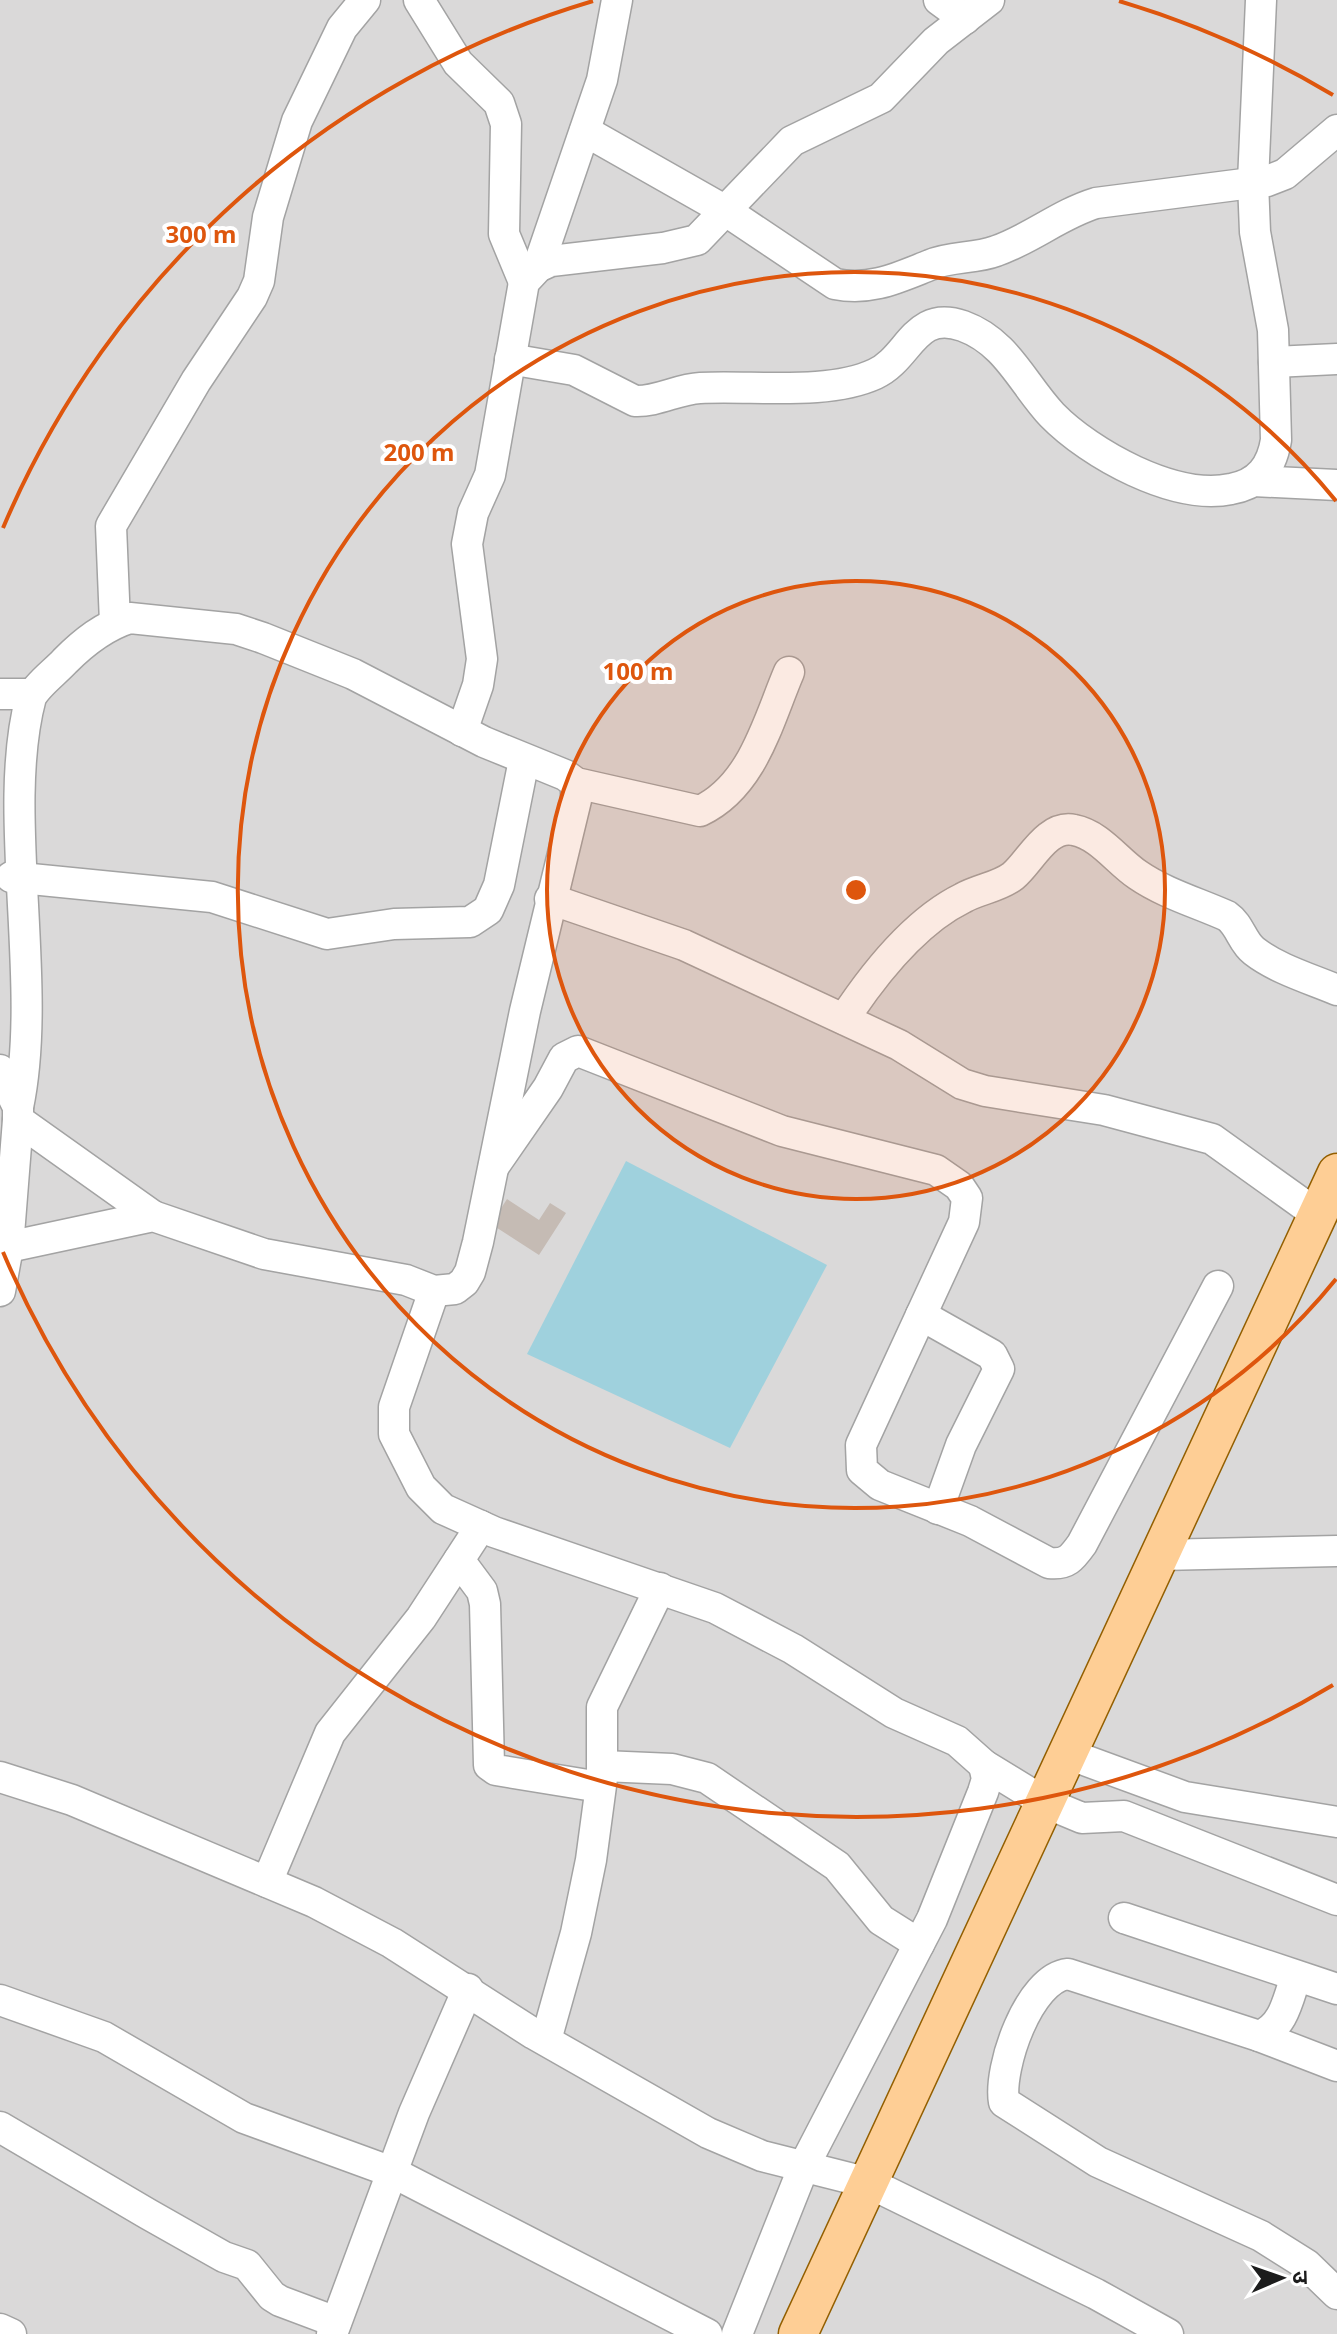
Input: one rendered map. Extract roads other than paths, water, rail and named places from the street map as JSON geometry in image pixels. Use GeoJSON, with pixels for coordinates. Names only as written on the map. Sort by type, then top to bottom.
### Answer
{"type":"FeatureCollection","features":[{"type":"Feature","properties":{"kind":"main road"},"geometry":{"type":"LineString","coordinates":[[798,2334],[1337,1173]]}},
{"type":"Feature","properties":{"kind":"street"},"geometry":{"type":"LineString","coordinates":[[115,623],[111,526],[196,381],[252,297],[259,281],[268,217],[297,121],[342,28],[365,0]]}},
{"type":"Feature","properties":{"kind":"street"},"geometry":{"type":"LineString","coordinates":[[419,0],[458,63],[499,103],[506,143],[504,234],[531,274]]}},
{"type":"Feature","properties":{"kind":"street"},"geometry":{"type":"LineString","coordinates":[[462,731],[478,685],[482,659],[467,544],[468,527],[490,475],[510,359],[531,274],[602,80],[617,0]]}},
{"type":"Feature","properties":{"kind":"street"},"geometry":{"type":"LineString","coordinates":[[939,0],[965,19]]}},
{"type":"Feature","properties":{"kind":"street"},"geometry":{"type":"LineString","coordinates":[[531,274],[551,261],[697,240],[792,141],[881,98],[936,41],[989,0]]}},
{"type":"Feature","properties":{"kind":"street"},"geometry":{"type":"LineString","coordinates":[[510,359],[561,366],[635,401],[645,401],[701,388],[833,384],[860,380],[891,364],[914,336],[930,325],[945,321],[993,342],[1051,414],[1080,440],[1115,460],[1170,484],[1197,490],[1235,489],[1253,481],[1266,471],[1273,458],[1273,330],[1255,232],[1253,182],[1261,0]]}},
{"type":"Feature","properties":{"kind":"street"},"geometry":{"type":"LineString","coordinates":[[585,131],[726,211],[835,284],[869,288],[932,264],[997,251],[1074,210],[1096,203],[1253,182],[1285,174],[1337,130]]}},
{"type":"Feature","properties":{"kind":"street"},"geometry":{"type":"LineString","coordinates":[[1274,362],[1337,359]]}},
{"type":"Feature","properties":{"kind":"street"},"geometry":{"type":"LineString","coordinates":[[1253,481],[1337,485]]}},
{"type":"Feature","properties":{"kind":"street"},"geometry":{"type":"LineString","coordinates":[[12,1110],[26,1063],[11,877],[11,765],[32,694],[82,645],[115,623],[130,618],[236,629],[353,674],[462,731],[571,778],[576,783],[700,811],[715,804],[747,769],[789,672]]}},
{"type":"Feature","properties":{"kind":"street"},"geometry":{"type":"LineString","coordinates":[[0,694],[32,694]]}},
{"type":"Feature","properties":{"kind":"street"},"geometry":{"type":"LineString","coordinates":[[11,877],[212,897],[327,934],[382,925],[470,922],[488,910],[499,885],[524,760]]}},
{"type":"Feature","properties":{"kind":"street"},"geometry":{"type":"LineString","coordinates":[[12,1110],[153,1216],[264,1254],[406,1280],[434,1291],[455,1289],[470,1272],[550,899],[576,800],[576,783]]}},
{"type":"Feature","properties":{"kind":"street"},"geometry":{"type":"LineString","coordinates":[[844,1019],[884,962],[937,916],[961,898],[1012,877],[1055,833],[1070,828],[1086,833],[1136,874],[1227,916],[1241,929],[1252,950],[1337,990]]}},
{"type":"Feature","properties":{"kind":"street"},"geometry":{"type":"LineString","coordinates":[[550,899],[684,945],[844,1019],[973,1088],[1104,1110],[1212,1139],[1318,1215]]}},
{"type":"Feature","properties":{"kind":"street"},"geometry":{"type":"LineString","coordinates":[[494,1166],[548,1088],[564,1058],[578,1051],[782,1131],[936,1170],[959,1186],[968,1209],[859,1456],[869,1479],[993,1532],[1049,1563],[1061,1564],[1072,1559],[1218,1286]]}},
{"type":"Feature","properties":{"kind":"street"},"geometry":{"type":"LineString","coordinates":[[0,1070],[12,1110],[15,1154],[8,1247],[0,1291]]}},
{"type":"Feature","properties":{"kind":"street"},"geometry":{"type":"LineString","coordinates":[[8,1247],[153,1216]]}},
{"type":"Feature","properties":{"kind":"street"},"geometry":{"type":"LineString","coordinates":[[434,1291],[394,1407],[394,1434],[421,1487],[443,1509],[481,1526],[660,1588],[750,1624],[894,1713],[957,1741],[984,1765],[1046,1803],[1082,1818],[1124,1816],[1337,1900]]}},
{"type":"Feature","properties":{"kind":"street"},"geometry":{"type":"LineString","coordinates":[[921,1315],[992,1355],[999,1369],[961,1445],[938,1509]]}},
{"type":"Feature","properties":{"kind":"street"},"geometry":{"type":"LineString","coordinates":[[267,1882],[330,1733],[390,1662],[481,1526]]}},
{"type":"Feature","properties":{"kind":"street"},"geometry":{"type":"LineString","coordinates":[[1160,1555],[1337,1551]]}},
{"type":"Feature","properties":{"kind":"street"},"geometry":{"type":"LineString","coordinates":[[459,1560],[482,1591],[485,1604],[489,1765],[496,1770],[601,1777],[672,1769],[707,1778],[837,1866],[881,1920],[919,1944]]}},
{"type":"Feature","properties":{"kind":"street"},"geometry":{"type":"LineString","coordinates":[[546,2040],[576,1933],[601,1777],[602,1707],[660,1588]]}},
{"type":"Feature","properties":{"kind":"street"},"geometry":{"type":"LineString","coordinates":[[1068,1754],[1185,1797],[1337,1822]]}},
{"type":"Feature","properties":{"kind":"street"},"geometry":{"type":"LineString","coordinates":[[737,2334],[804,2166],[919,1944],[983,1792],[987,1779],[984,1765]]}},
{"type":"Feature","properties":{"kind":"street"},"geometry":{"type":"LineString","coordinates":[[0,1777],[72,1800],[267,1882],[379,1936],[546,2040],[708,2133],[762,2156],[869,2183],[1096,2294],[1168,2334]]}},
{"type":"Feature","properties":{"kind":"street"},"geometry":{"type":"LineString","coordinates":[[1124,1918],[1337,1989]]}},
{"type":"Feature","properties":{"kind":"street"},"geometry":{"type":"LineString","coordinates":[[1337,2066],[1259,2036],[1068,1974],[1056,1975],[1035,1995],[1004,2068],[1004,2102],[1098,2162],[1273,2242],[1307,2265],[1337,2294]]}},
{"type":"Feature","properties":{"kind":"street"},"geometry":{"type":"LineString","coordinates":[[1259,2036],[1271,2032],[1279,2023],[1296,1976]]}},
{"type":"Feature","properties":{"kind":"street"},"geometry":{"type":"LineString","coordinates":[[0,2127],[224,2257],[247,2265],[272,2296],[334,2328],[392,2172],[468,1989]]}},
{"type":"Feature","properties":{"kind":"street"},"geometry":{"type":"LineString","coordinates":[[0,2000],[104,2037],[244,2118],[392,2172],[707,2334]]}},
{"type":"Feature","properties":{"kind":"street"},"geometry":{"type":"LineString","coordinates":[[0,2329],[11,2334]]}},
{"type":"Feature","properties":{"kind":"water"},"geometry":{"type":"Polygon","coordinates":[[[626,1161],[827,1265],[730,1448],[527,1354],[626,1161]]]}}]}
